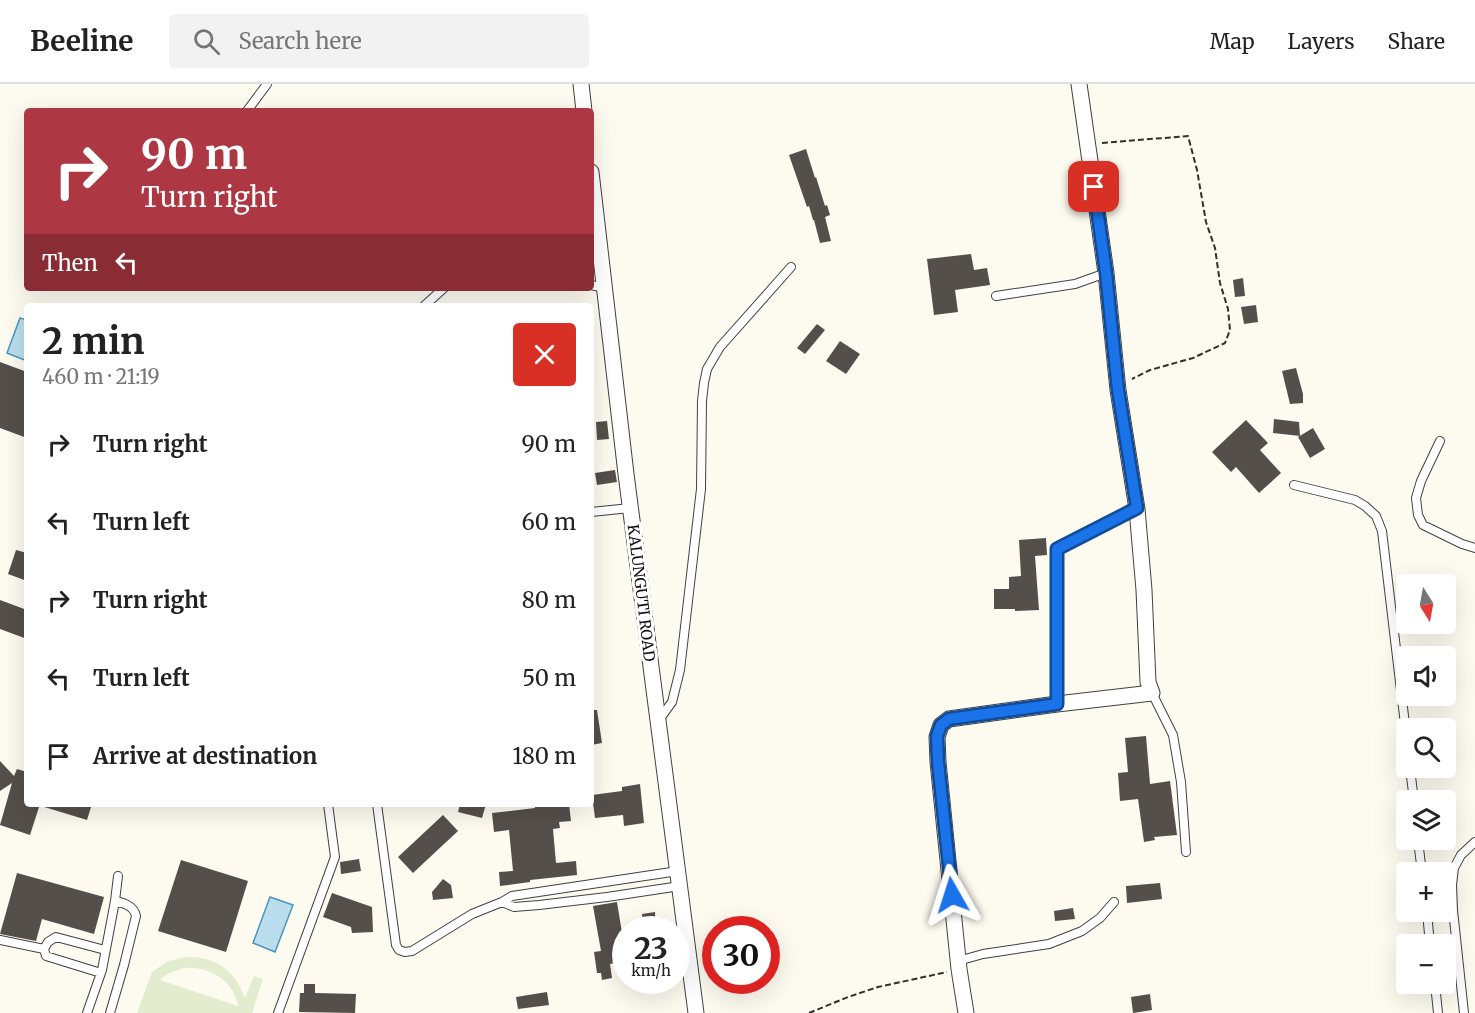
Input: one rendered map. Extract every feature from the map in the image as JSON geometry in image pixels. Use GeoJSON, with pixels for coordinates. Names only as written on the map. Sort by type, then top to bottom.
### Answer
{"type":"FeatureCollection","features":[{"type":"Feature","properties":{"kind":"street"},"geometry":{"type":"LineString","coordinates":[[581,84],[584,108]]}},
{"type":"Feature","properties":{"kind":"street"},"geometry":{"type":"LineString","coordinates":[[966,1013],[938,762],[937,736],[941,725],[949,719],[1152,693],[1148,682],[1144,590],[1137,508],[1118,390],[1106,273],[1079,84]]}},
{"type":"Feature","properties":{"kind":"street","name":"KALUNGUTI ROAD"},"geometry":{"type":"LineString","coordinates":[[594,221],[598,286],[630,508],[696,1013]]}},
{"type":"Feature","properties":{"kind":"lane"},"geometry":{"type":"LineString","coordinates":[[249,108],[267,84]]}},
{"type":"Feature","properties":{"kind":"lane"},"geometry":{"type":"LineString","coordinates":[[658,722],[672,702],[680,670],[701,489],[702,401],[707,369],[720,347],[791,267]]}},
{"type":"Feature","properties":{"kind":"lane"},"geometry":{"type":"LineString","coordinates":[[996,296],[1075,284],[1106,273]]}},
{"type":"Feature","properties":{"kind":"lane"},"geometry":{"type":"LineString","coordinates":[[427,303],[441,291]]}},
{"type":"Feature","properties":{"kind":"lane"},"geometry":{"type":"LineString","coordinates":[[1440,441],[1421,481],[1416,498],[1418,515],[1423,525],[1475,548]]}},
{"type":"Feature","properties":{"kind":"lane"},"geometry":{"type":"LineString","coordinates":[[1294,485],[1355,500],[1376,516],[1382,531],[1404,718]]}},
{"type":"Feature","properties":{"kind":"lane"},"geometry":{"type":"LineString","coordinates":[[594,512],[630,508]]}},
{"type":"Feature","properties":{"kind":"lane"},"geometry":{"type":"LineString","coordinates":[[1057,704],[1057,549],[1137,508]]}},
{"type":"Feature","properties":{"kind":"lane"},"geometry":{"type":"LineString","coordinates":[[1152,693],[1173,735],[1181,782],[1186,852]]}},
{"type":"Feature","properties":{"kind":"lane"},"geometry":{"type":"LineString","coordinates":[[278,1013],[335,858],[328,807]]}},
{"type":"Feature","properties":{"kind":"lane"},"geometry":{"type":"LineString","coordinates":[[376,807],[396,945],[399,950],[405,952],[412,951],[472,914],[513,896],[679,879]]}},
{"type":"Feature","properties":{"kind":"lane"},"geometry":{"type":"LineString","coordinates":[[1464,1013],[1452,885],[1454,868],[1461,855],[1475,842]]}},
{"type":"Feature","properties":{"kind":"lane"},"geometry":{"type":"LineString","coordinates":[[87,1013],[101,973],[118,876]]}},
{"type":"Feature","properties":{"kind":"lane"},"geometry":{"type":"LineString","coordinates":[[502,902],[514,907],[607,897],[679,879]]}},
{"type":"Feature","properties":{"kind":"lane"},"geometry":{"type":"LineString","coordinates":[[110,1013],[136,916],[135,911],[129,906],[115,901]]}},
{"type":"Feature","properties":{"kind":"lane"},"geometry":{"type":"LineString","coordinates":[[959,965],[983,954],[1049,944],[1082,931],[1101,918],[1114,902]]}},
{"type":"Feature","properties":{"kind":"lane"},"geometry":{"type":"LineString","coordinates":[[101,973],[46,956],[44,949],[48,942],[56,937],[105,950]]}},
{"type":"Feature","properties":{"kind":"lane"},"geometry":{"type":"LineString","coordinates":[[0,940],[44,949]]}},
{"type":"Feature","properties":{"kind":"lane"},"geometry":{"type":"LineString","coordinates":[[1436,994],[1438,1013]]}},
{"type":"Feature","properties":{"kind":"path"},"geometry":{"type":"LineString","coordinates":[[1088,145],[1188,136],[1197,170],[1206,222],[1215,248],[1220,283],[1228,309],[1230,330],[1225,343],[1192,358],[1150,370],[1130,380],[1118,390]]}},
{"type":"Feature","properties":{"kind":"path"},"geometry":{"type":"LineString","coordinates":[[809,1013],[878,987],[959,965]]}},
{"type":"Feature","properties":{"kind":"green space"},"geometry":{"type":"Polygon","coordinates":[[[187,957],[207,959],[216,963],[236,980],[245,998],[254,976],[263,979],[252,1013],[137,1013],[152,972],[168,961],[187,957]],[[184,968],[167,974],[160,980],[238,1006],[236,997],[226,982],[211,972],[184,968]]]}},
{"type":"Feature","properties":{"kind":"water"},"geometry":{"type":"Polygon","coordinates":[[[20,318],[24,319],[24,360],[7,353],[20,318]]]}},
{"type":"Feature","properties":{"kind":"water"},"geometry":{"type":"Polygon","coordinates":[[[270,897],[293,905],[275,952],[253,943],[270,897]]]}},
{"type":"Feature","properties":{"kind":"building"},"geometry":{"type":"Polygon","coordinates":[[[806,149],[830,215],[825,217],[831,241],[820,243],[814,220],[809,206],[807,207],[789,155],[806,149]]]}},
{"type":"Feature","properties":{"kind":"building"},"geometry":{"type":"Polygon","coordinates":[[[971,254],[974,270],[987,268],[990,285],[955,290],[958,312],[934,315],[927,259],[971,254]]]}},
{"type":"Feature","properties":{"kind":"building"},"geometry":{"type":"Polygon","coordinates":[[[1243,278],[1245,296],[1235,297],[1233,280],[1243,278]]]}},
{"type":"Feature","properties":{"kind":"building"},"geometry":{"type":"Polygon","coordinates":[[[1256,305],[1258,322],[1244,324],[1241,307],[1256,305]]]}},
{"type":"Feature","properties":{"kind":"building"},"geometry":{"type":"Polygon","coordinates":[[[817,324],[825,330],[805,354],[797,348],[817,324]]]}},
{"type":"Feature","properties":{"kind":"building"},"geometry":{"type":"Polygon","coordinates":[[[840,341],[860,354],[846,374],[826,361],[840,341]]]}},
{"type":"Feature","properties":{"kind":"building"},"geometry":{"type":"Polygon","coordinates":[[[0,362],[24,371],[24,437],[0,428],[0,362]]]}},
{"type":"Feature","properties":{"kind":"building"},"geometry":{"type":"Polygon","coordinates":[[[1296,368],[1303,403],[1290,404],[1282,371],[1296,368]]]}},
{"type":"Feature","properties":{"kind":"building"},"geometry":{"type":"Polygon","coordinates":[[[1274,419],[1299,422],[1300,436],[1273,433],[1274,419]]]}},
{"type":"Feature","properties":{"kind":"building"},"geometry":{"type":"Polygon","coordinates":[[[1246,420],[1268,443],[1260,450],[1281,473],[1259,493],[1236,467],[1231,472],[1212,452],[1246,420]]]}},
{"type":"Feature","properties":{"kind":"building"},"geometry":{"type":"Polygon","coordinates":[[[607,421],[609,439],[597,440],[596,422],[607,421]]]}},
{"type":"Feature","properties":{"kind":"building"},"geometry":{"type":"Polygon","coordinates":[[[1313,428],[1325,449],[1310,458],[1298,437],[1313,428]]]}},
{"type":"Feature","properties":{"kind":"building"},"geometry":{"type":"Polygon","coordinates":[[[615,470],[617,482],[597,485],[595,473],[615,470]]]}},
{"type":"Feature","properties":{"kind":"building"},"geometry":{"type":"Polygon","coordinates":[[[1046,538],[1047,555],[1035,556],[1039,610],[994,609],[994,589],[1009,589],[1009,577],[1021,576],[1019,540],[1046,538]]]}},
{"type":"Feature","properties":{"kind":"building"},"geometry":{"type":"Polygon","coordinates":[[[16,550],[24,552],[24,580],[8,574],[16,550]]]}},
{"type":"Feature","properties":{"kind":"building"},"geometry":{"type":"Polygon","coordinates":[[[0,600],[24,609],[24,638],[0,629],[0,600]]]}},
{"type":"Feature","properties":{"kind":"building"},"geometry":{"type":"Polygon","coordinates":[[[594,710],[597,710],[602,743],[594,744],[594,710]]]}},
{"type":"Feature","properties":{"kind":"building"},"geometry":{"type":"Polygon","coordinates":[[[1146,736],[1150,784],[1170,781],[1177,835],[1154,837],[1155,840],[1144,842],[1138,799],[1120,801],[1118,773],[1128,772],[1125,738],[1146,736]]]}},
{"type":"Feature","properties":{"kind":"building"},"geometry":{"type":"Polygon","coordinates":[[[0,761],[14,776],[17,769],[24,771],[24,807],[39,807],[30,835],[0,825],[12,783],[0,791],[0,761]]]}},
{"type":"Feature","properties":{"kind":"building"},"geometry":{"type":"Polygon","coordinates":[[[640,784],[644,823],[624,826],[623,815],[595,818],[594,795],[622,791],[622,787],[640,784]]]}},
{"type":"Feature","properties":{"kind":"building"},"geometry":{"type":"Polygon","coordinates":[[[44,807],[91,807],[87,820],[44,807]]]}},
{"type":"Feature","properties":{"kind":"building"},"geometry":{"type":"Polygon","coordinates":[[[459,807],[485,807],[482,818],[458,812],[459,807]]]}},
{"type":"Feature","properties":{"kind":"building"},"geometry":{"type":"Polygon","coordinates":[[[569,807],[571,821],[559,822],[560,828],[553,829],[556,863],[576,861],[577,875],[500,886],[499,872],[513,871],[509,830],[494,832],[492,813],[569,807]]]}},
{"type":"Feature","properties":{"kind":"building"},"geometry":{"type":"Polygon","coordinates":[[[443,815],[458,831],[413,873],[398,857],[443,815]]]}},
{"type":"Feature","properties":{"kind":"building"},"geometry":{"type":"Polygon","coordinates":[[[359,859],[361,871],[341,874],[340,862],[359,859]]]}},
{"type":"Feature","properties":{"kind":"building"},"geometry":{"type":"Polygon","coordinates":[[[181,860],[248,881],[226,952],[158,931],[181,860]]]}},
{"type":"Feature","properties":{"kind":"building"},"geometry":{"type":"Polygon","coordinates":[[[17,873],[104,897],[94,934],[42,919],[36,941],[0,934],[17,873]]]}},
{"type":"Feature","properties":{"kind":"building"},"geometry":{"type":"Polygon","coordinates":[[[443,879],[451,885],[453,898],[433,900],[432,892],[443,879]]]}},
{"type":"Feature","properties":{"kind":"building"},"geometry":{"type":"Polygon","coordinates":[[[1160,883],[1162,899],[1127,903],[1126,886],[1160,883]]]}},
{"type":"Feature","properties":{"kind":"building"},"geometry":{"type":"Polygon","coordinates":[[[332,893],[372,907],[373,932],[352,933],[351,927],[323,917],[332,893]]]}},
{"type":"Feature","properties":{"kind":"building"},"geometry":{"type":"Polygon","coordinates":[[[617,902],[619,916],[612,916],[612,964],[610,964],[612,978],[602,980],[601,973],[597,973],[594,952],[601,951],[593,906],[617,902]]]}},
{"type":"Feature","properties":{"kind":"building"},"geometry":{"type":"Polygon","coordinates":[[[1073,908],[1075,919],[1055,921],[1054,911],[1073,908]]]}},
{"type":"Feature","properties":{"kind":"building"},"geometry":{"type":"Polygon","coordinates":[[[655,912],[655,916],[642,916],[642,914],[655,912]]]}},
{"type":"Feature","properties":{"kind":"building"},"geometry":{"type":"Polygon","coordinates":[[[304,984],[315,984],[315,993],[356,994],[355,1013],[299,1012],[300,993],[304,993],[304,984]]]}},
{"type":"Feature","properties":{"kind":"building"},"geometry":{"type":"Polygon","coordinates":[[[547,992],[549,1005],[518,1009],[516,997],[547,992]]]}},
{"type":"Feature","properties":{"kind":"building"},"geometry":{"type":"Polygon","coordinates":[[[1150,994],[1152,1010],[1133,1013],[1131,997],[1150,994]]]}},
{"type":"Feature","properties":{"kind":"route"},"geometry":{"type":"LineString","coordinates":[[952,895],[938,762],[937,736],[941,725],[949,719],[1057,704],[1057,549],[1137,508],[1118,390],[1106,273],[1094,187]]}}]}
